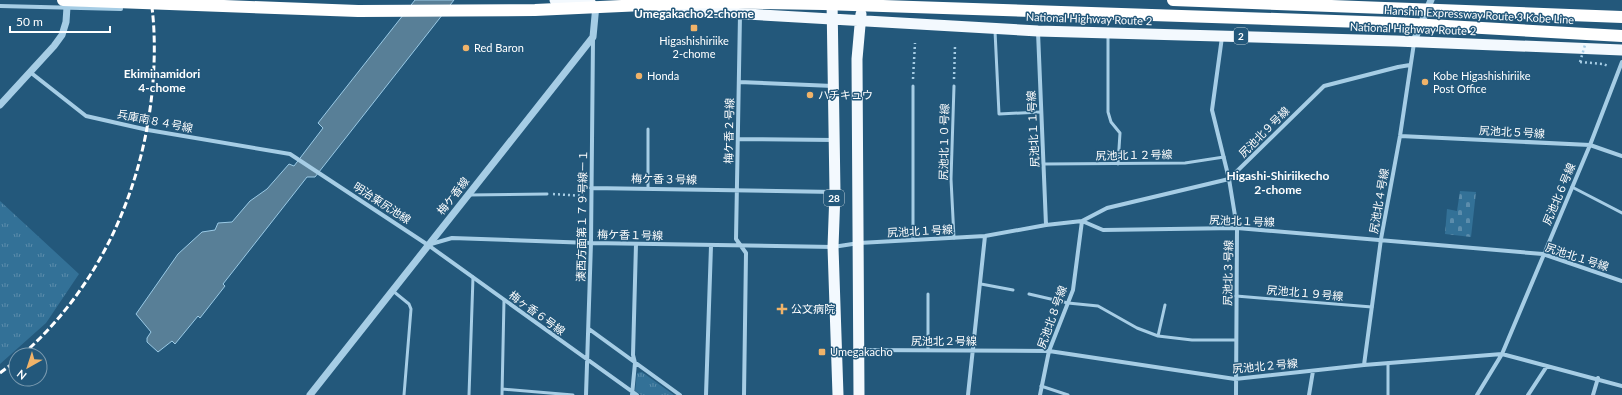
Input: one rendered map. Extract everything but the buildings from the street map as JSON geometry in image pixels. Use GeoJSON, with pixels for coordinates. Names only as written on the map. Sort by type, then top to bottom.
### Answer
{"type":"FeatureCollection","features":[{"type":"Feature","properties":{"kind":"highway","name":"National Highway Route 2"},"geometry":{"type":"LineString","coordinates":[[555,0],[740,14],[1038,31],[1414,41],[1622,50]]}},
{"type":"Feature","properties":{"kind":"highway","name":"28"},"geometry":{"type":"LineString","coordinates":[[832,0],[835,192],[833,247],[838,395]]}},
{"type":"Feature","properties":{"kind":"highway","name":"28"},"geometry":{"type":"LineString","coordinates":[[859,395],[857,59],[861,20],[861,0]]}},
{"type":"Feature","properties":{"kind":"highway","name":"Hanshin Expressway Route 3 Kobe Line"},"geometry":{"type":"LineString","coordinates":[[1173,0],[1622,17]]}},
{"type":"Feature","properties":{"kind":"highway","name":"Hanshin Expressway Route 3 Kobe Line"},"geometry":{"type":"LineString","coordinates":[[65,4],[358,11],[535,10],[708,2],[823,4],[1378,23],[1580,33],[1622,37]]}},
{"type":"Feature","properties":{"kind":"street"},"geometry":{"type":"LineString","coordinates":[[0,6],[65,4],[120,9],[118,0]]}},
{"type":"Feature","properties":{"kind":"street"},"geometry":{"type":"LineString","coordinates":[[1414,41],[1431,0]]}},
{"type":"Feature","properties":{"kind":"street"},"geometry":{"type":"LineString","coordinates":[[0,105],[54,46],[62,35],[66,22],[65,4]]}},
{"type":"Feature","properties":{"kind":"street"},"geometry":{"type":"LineString","coordinates":[[593,37],[596,4]]}},
{"type":"Feature","properties":{"kind":"street","name":"梅ケ香２号線"},"geometry":{"type":"LineString","coordinates":[[740,14],[736,239],[746,253],[744,395]]}},
{"type":"Feature","properties":{"kind":"street","name":"尻池北１１号線"},"geometry":{"type":"LineString","coordinates":[[1038,31],[1046,225]]}},
{"type":"Feature","properties":{"kind":"street","name":"尻池北３号線"},"geometry":{"type":"LineString","coordinates":[[1222,35],[1212,110],[1229,179],[1237,228],[1236,395]]}},
{"type":"Feature","properties":{"kind":"street","name":"湊西方面第１７９号線－１"},"geometry":{"type":"LineString","coordinates":[[586,395],[591,243],[593,37]]}},
{"type":"Feature","properties":{"kind":"street","name":"梅ケ香線"},"geometry":{"type":"LineString","coordinates":[[310,395],[593,37]]}},
{"type":"Feature","properties":{"kind":"street","name":"尻池北４号線"},"geometry":{"type":"LineString","coordinates":[[1364,365],[1381,239],[1400,136],[1414,41]]}},
{"type":"Feature","properties":{"kind":"street","name":"尻池北６号線"},"geometry":{"type":"LineString","coordinates":[[1477,395],[1502,354],[1590,145],[1622,62]]}},
{"type":"Feature","properties":{"kind":"street","name":"尻池北９号線"},"geometry":{"type":"LineString","coordinates":[[1229,179],[1324,86],[1410,65]]}},
{"type":"Feature","properties":{"kind":"street","name":"兵庫南８４号線"},"geometry":{"type":"LineString","coordinates":[[30,72],[86,116],[148,130],[290,154]]}},
{"type":"Feature","properties":{"kind":"street"},"geometry":{"type":"LineString","coordinates":[[739,82],[834,86]]}},
{"type":"Feature","properties":{"kind":"street","name":"尻池北５号線"},"geometry":{"type":"LineString","coordinates":[[1400,136],[1590,145],[1622,156]]}},
{"type":"Feature","properties":{"kind":"street"},"geometry":{"type":"LineString","coordinates":[[738,139],[834,140]]}},
{"type":"Feature","properties":{"kind":"street","name":"明治東尻池線"},"geometry":{"type":"LineString","coordinates":[[290,154],[428,245]]}},
{"type":"Feature","properties":{"kind":"street"},"geometry":{"type":"LineString","coordinates":[[1082,221],[1108,208],[1229,179]]}},
{"type":"Feature","properties":{"kind":"street","name":"梅ケ香３号線"},"geometry":{"type":"LineString","coordinates":[[591,188],[737,189],[835,192]]}},
{"type":"Feature","properties":{"kind":"street","name":"尻池北１号線"},"geometry":{"type":"LineString","coordinates":[[833,247],[859,243],[985,236],[1046,225],[1082,221],[1103,230],[1237,228],[1381,239],[1543,254],[1622,281]]}},
{"type":"Feature","properties":{"kind":"street","name":"尻池北８号線"},"geometry":{"type":"LineString","coordinates":[[1040,395],[1049,351],[1073,290],[1082,221]]}},
{"type":"Feature","properties":{"kind":"street"},"geometry":{"type":"LineString","coordinates":[[968,395],[985,236]]}},
{"type":"Feature","properties":{"kind":"street","name":"梅ケ香１号線"},"geometry":{"type":"LineString","coordinates":[[428,245],[452,238],[711,246],[833,247]]}},
{"type":"Feature","properties":{"kind":"street"},"geometry":{"type":"LineString","coordinates":[[634,394],[636,363],[633,355],[636,244]]}},
{"type":"Feature","properties":{"kind":"street","name":"梅ヶ香６号線"},"geometry":{"type":"LineString","coordinates":[[428,245],[634,394]]}},
{"type":"Feature","properties":{"kind":"street"},"geometry":{"type":"LineString","coordinates":[[706,395],[711,246]]}},
{"type":"Feature","properties":{"kind":"street"},"geometry":{"type":"LineString","coordinates":[[589,329],[680,395]]}},
{"type":"Feature","properties":{"kind":"street","name":"尻池北２号線"},"geometry":{"type":"LineString","coordinates":[[858,350],[1049,351],[1235,379],[1364,365],[1502,354],[1598,378],[1622,386]]}},
{"type":"Feature","properties":{"kind":"street"},"geometry":{"type":"LineString","coordinates":[[1528,395],[1547,366]]}},
{"type":"Feature","properties":{"kind":"street"},"geometry":{"type":"LineString","coordinates":[[1309,395],[1313,371]]}},
{"type":"Feature","properties":{"kind":"street"},"geometry":{"type":"LineString","coordinates":[[1593,395],[1598,378]]}},
{"type":"Feature","properties":{"kind":"lane"},"geometry":{"type":"LineString","coordinates":[[995,28],[999,114],[1041,112]]}},
{"type":"Feature","properties":{"kind":"lane"},"geometry":{"type":"LineString","coordinates":[[1108,33],[1108,112],[1111,122],[1120,133],[1118,164]]}},
{"type":"Feature","properties":{"kind":"lane"},"geometry":{"type":"LineString","coordinates":[[913,86],[913,240]]}},
{"type":"Feature","properties":{"kind":"lane","name":"尻池北１０号線"},"geometry":{"type":"LineString","coordinates":[[954,86],[952,179],[954,238]]}},
{"type":"Feature","properties":{"kind":"lane"},"geometry":{"type":"LineString","coordinates":[[648,129],[648,188]]}},
{"type":"Feature","properties":{"kind":"lane","name":"尻池北１２号線"},"geometry":{"type":"LineString","coordinates":[[1044,164],[1185,163],[1224,157]]}},
{"type":"Feature","properties":{"kind":"lane"},"geometry":{"type":"LineString","coordinates":[[1572,187],[1622,213]]}},
{"type":"Feature","properties":{"kind":"lane"},"geometry":{"type":"LineString","coordinates":[[468,195],[547,194]]}},
{"type":"Feature","properties":{"kind":"lane"},"geometry":{"type":"LineString","coordinates":[[470,395],[473,277]]}},
{"type":"Feature","properties":{"kind":"lane"},"geometry":{"type":"LineString","coordinates":[[981,284],[1013,290]]}},
{"type":"Feature","properties":{"kind":"lane"},"geometry":{"type":"LineString","coordinates":[[392,291],[409,304],[411,309],[404,395]]}},
{"type":"Feature","properties":{"kind":"lane"},"geometry":{"type":"LineString","coordinates":[[928,294],[928,350]]}},
{"type":"Feature","properties":{"kind":"lane"},"geometry":{"type":"LineString","coordinates":[[1030,294],[1068,303],[1098,306],[1137,328],[1158,336],[1192,340],[1236,340]]}},
{"type":"Feature","properties":{"kind":"lane","name":"尻池北１９号線"},"geometry":{"type":"LineString","coordinates":[[1236,296],[1372,307]]}},
{"type":"Feature","properties":{"kind":"lane"},"geometry":{"type":"LineString","coordinates":[[502,395],[504,300]]}},
{"type":"Feature","properties":{"kind":"lane"},"geometry":{"type":"LineString","coordinates":[[1158,336],[1165,305]]}},
{"type":"Feature","properties":{"kind":"lane"},"geometry":{"type":"LineString","coordinates":[[1388,363],[1388,395]]}},
{"type":"Feature","properties":{"kind":"lane"},"geometry":{"type":"LineString","coordinates":[[1041,386],[1068,395]]}},
{"type":"Feature","properties":{"kind":"lane"},"geometry":{"type":"LineString","coordinates":[[502,389],[573,395]]}},
{"type":"Feature","properties":{"kind":"path"},"geometry":{"type":"LineString","coordinates":[[913,86],[915,43]]}},
{"type":"Feature","properties":{"kind":"path"},"geometry":{"type":"LineString","coordinates":[[954,86],[955,46]]}},
{"type":"Feature","properties":{"kind":"path"},"geometry":{"type":"LineString","coordinates":[[1580,62],[1603,64],[1608,66]]}},
{"type":"Feature","properties":{"kind":"path"},"geometry":{"type":"LineString","coordinates":[[547,194],[591,196]]}},
{"type":"Feature","properties":{"kind":"green space"},"geometry":{"type":"Polygon","coordinates":[[[1460,191],[1476,192],[1471,237],[1445,234],[1447,209],[1457,211],[1460,191]]]}},
{"type":"Feature","properties":{"kind":"green space"},"geometry":{"type":"Polygon","coordinates":[[[0,201],[79,274],[46,323],[19,347],[8,347],[8,357],[0,364],[0,201]]]}},
{"type":"Feature","properties":{"kind":"green space"},"geometry":{"type":"Polygon","coordinates":[[[642,372],[674,395],[641,395],[635,391],[637,373],[642,372]]]}},
{"type":"Feature","properties":{"kind":"shaded area"},"geometry":{"type":"Polygon","coordinates":[[[415,0],[454,0],[315,177],[307,177],[223,284],[225,286],[200,318],[198,316],[175,344],[172,341],[158,352],[147,342],[147,338],[151,332],[136,314],[178,254],[202,232],[215,230],[218,223],[232,222],[250,201],[267,189],[289,164],[294,166],[323,128],[318,123],[415,0]]]}},
{"type":"Feature","properties":{"kind":"railway"},"geometry":{"type":"LineString","coordinates":[[30,347],[50,328],[75,298],[96,265],[114,231],[129,195],[140,158],[148,120],[153,82],[154,41],[151,0]]}},
{"type":"Feature","properties":{"kind":"railway"},"geometry":{"type":"LineString","coordinates":[[0,373],[8,367]]}},
{"type":"Feature","properties":{"kind":"place","name":"Higashishiriike 2-chome"},"geometry":{"type":"Point","coordinates":[694,28]}},
{"type":"Feature","properties":{"kind":"place","name":"Red Baron"},"geometry":{"type":"Point","coordinates":[466,48]}},
{"type":"Feature","properties":{"kind":"place","name":"Honda"},"geometry":{"type":"Point","coordinates":[639,76]}},
{"type":"Feature","properties":{"kind":"place","name":"Kobe Higashishiriike Post Office"},"geometry":{"type":"Point","coordinates":[1425,82]}},
{"type":"Feature","properties":{"kind":"place","name":"ハチキュウ"},"geometry":{"type":"Point","coordinates":[810,95]}},
{"type":"Feature","properties":{"kind":"place","name":"公文病院"},"geometry":{"type":"Point","coordinates":[782,309]}},
{"type":"Feature","properties":{"kind":"place","name":"Umegakacho"},"geometry":{"type":"Point","coordinates":[822,352]}},
{"type":"Feature","properties":{"kind":"district","name":"Umegakacho 2-chome"},"geometry":{"type":"Point","coordinates":[694,14]}},
{"type":"Feature","properties":{"kind":"district","name":"Ekiminamidori 4-chome"},"geometry":{"type":"Point","coordinates":[162,81]}},
{"type":"Feature","properties":{"kind":"district","name":"Higashi-Shiriikecho 2-chome"},"geometry":{"type":"Point","coordinates":[1278,183]}}]}
